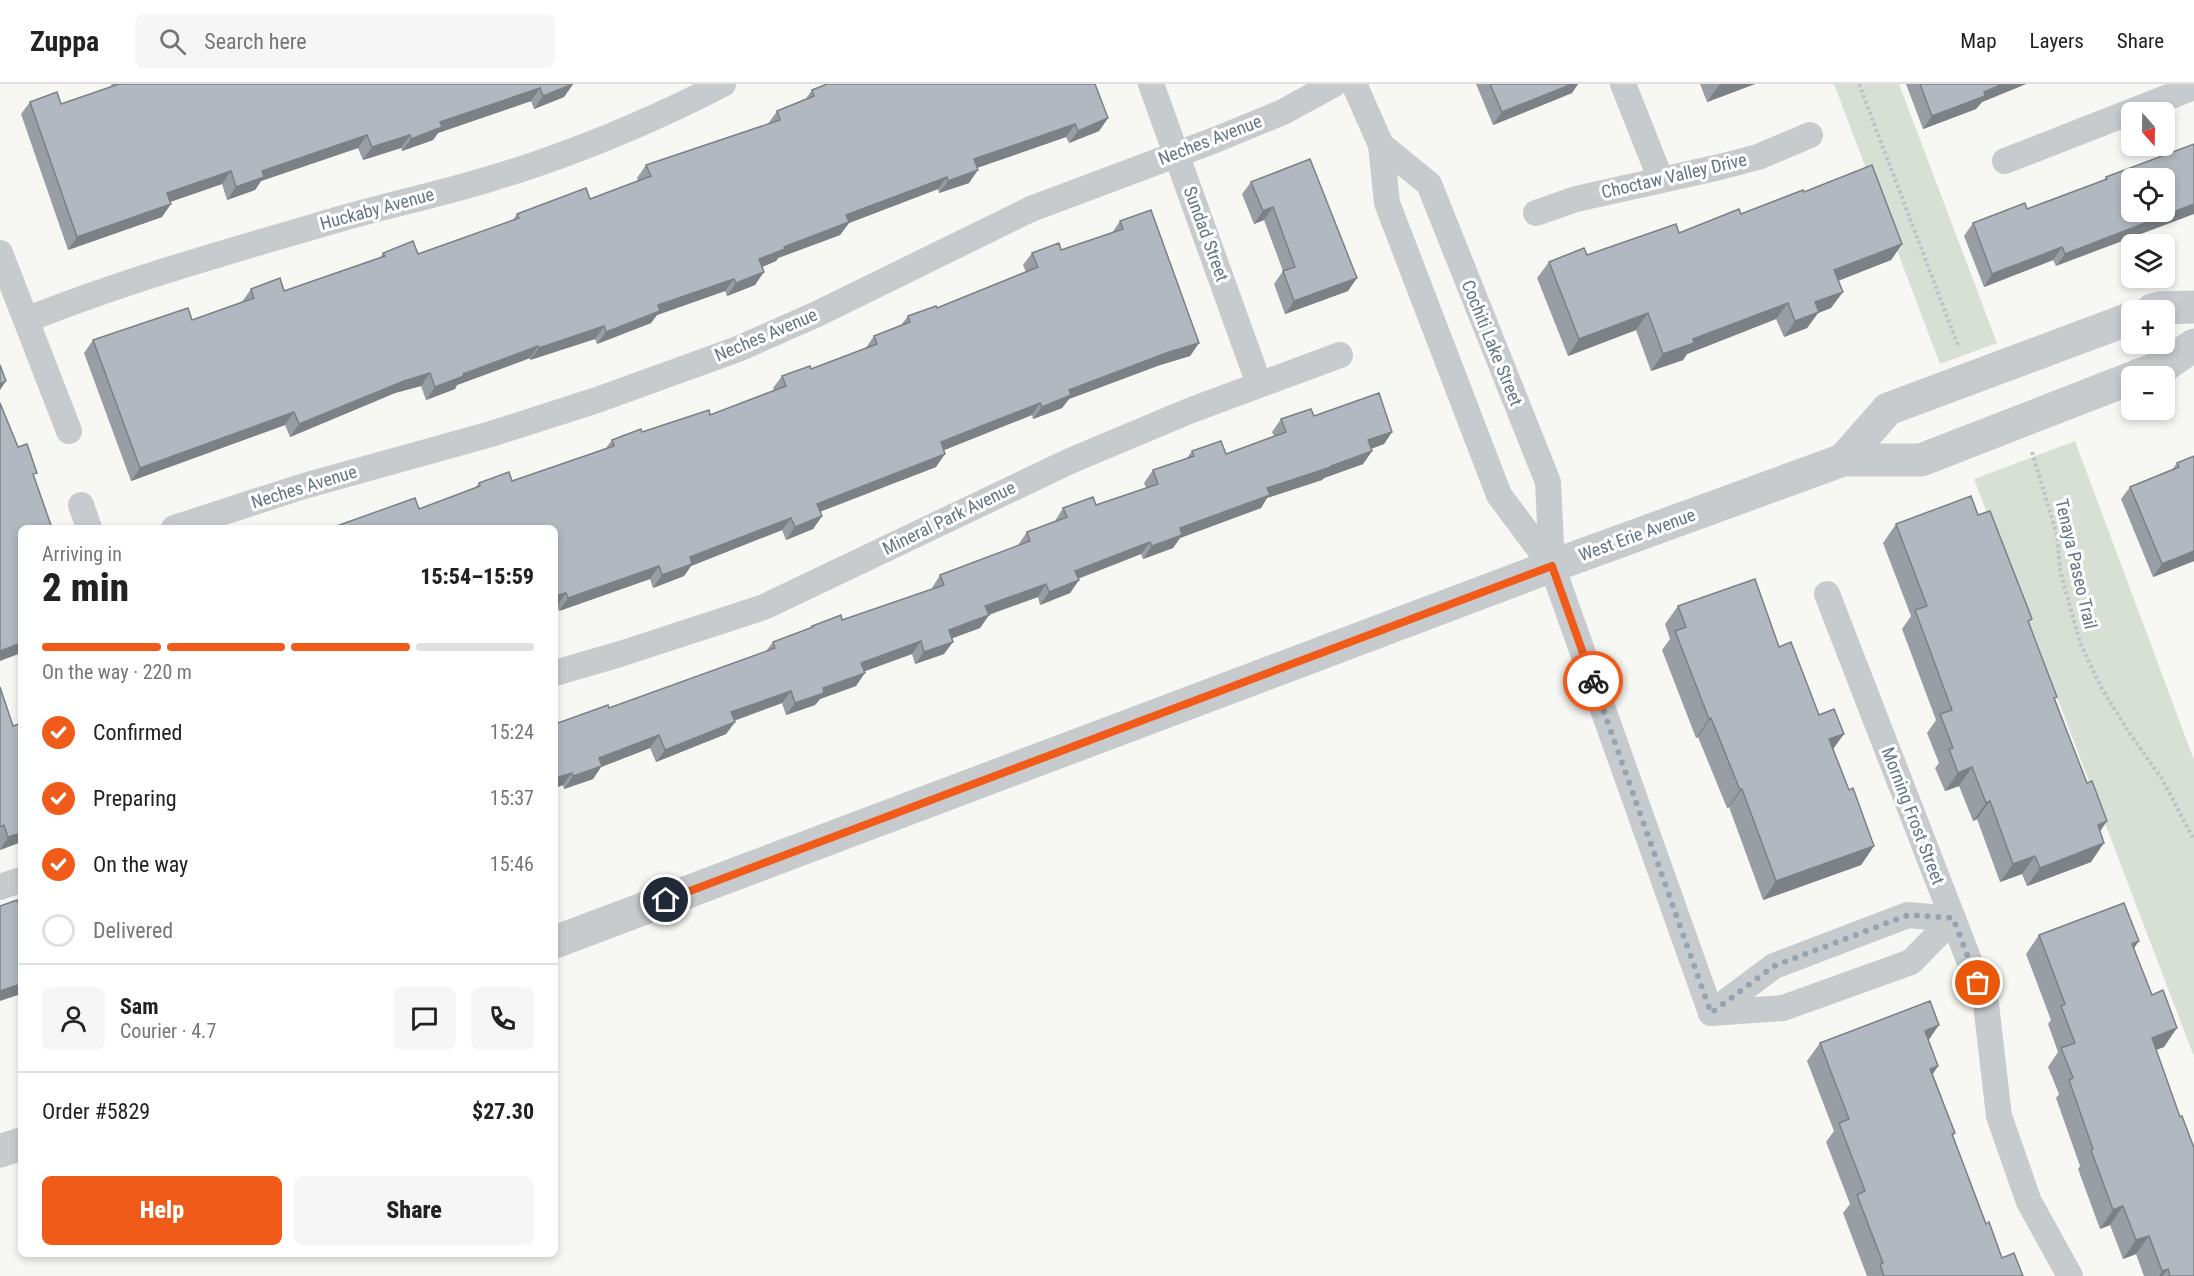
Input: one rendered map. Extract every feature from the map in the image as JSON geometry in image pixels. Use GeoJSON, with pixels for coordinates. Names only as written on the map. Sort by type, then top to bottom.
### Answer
{"type":"FeatureCollection","features":[{"type":"Feature","properties":{"kind":"street","name":"Huckaby Avenue"},"geometry":{"type":"LineString","coordinates":[[26,320],[90,295],[181,267],[334,221],[496,177],[599,140],[723,84]]}},
{"type":"Feature","properties":{"kind":"street","name":"Sundad Street"},"geometry":{"type":"LineString","coordinates":[[1151,84],[1259,384]]}},
{"type":"Feature","properties":{"kind":"street","name":"Neches Avenue"},"geometry":{"type":"LineString","coordinates":[[183,525],[304,486],[491,434],[668,375],[738,349],[818,314],[1031,208],[1283,112],[1334,84]]}},
{"type":"Feature","properties":{"kind":"street","name":"Cochiti Lake Street"},"geometry":{"type":"LineString","coordinates":[[1354,84],[1381,145],[1387,203],[1499,495],[1552,566]]}},
{"type":"Feature","properties":{"kind":"street"},"geometry":{"type":"LineString","coordinates":[[1623,84],[1661,180]]}},
{"type":"Feature","properties":{"kind":"street"},"geometry":{"type":"LineString","coordinates":[[2005,162],[2194,87]]}},
{"type":"Feature","properties":{"kind":"street","name":"Choctaw Valley Drive"},"geometry":{"type":"LineString","coordinates":[[1536,213],[1576,199],[1758,157],[1810,135]]}},
{"type":"Feature","properties":{"kind":"street","name":"Cochiti Lake Street"},"geometry":{"type":"LineString","coordinates":[[1381,145],[1429,184],[1548,482],[1552,566],[1711,1013]]}},
{"type":"Feature","properties":{"kind":"street"},"geometry":{"type":"LineString","coordinates":[[0,253],[69,431]]}},
{"type":"Feature","properties":{"kind":"street"},"geometry":{"type":"LineString","coordinates":[[2175,308],[2194,307]]}},
{"type":"Feature","properties":{"kind":"street","name":"West Erie Avenue"},"geometry":{"type":"LineString","coordinates":[[1843,460],[1887,409],[2121,322]]}},
{"type":"Feature","properties":{"kind":"street"},"geometry":{"type":"LineString","coordinates":[[2164,366],[2194,345]]}},
{"type":"Feature","properties":{"kind":"street","name":"Mineral Park Avenue"},"geometry":{"type":"LineString","coordinates":[[558,672],[764,607],[1070,461],[1259,384],[1340,355]]}},
{"type":"Feature","properties":{"kind":"street","name":"West Erie Avenue"},"geometry":{"type":"LineString","coordinates":[[558,941],[1552,566],[1843,460],[1921,460],[2121,382]]}},
{"type":"Feature","properties":{"kind":"street","name":"Morning Frost Street"},"geometry":{"type":"LineString","coordinates":[[1827,594],[1986,1004],[2000,1116],[2029,1203],[2070,1276]]}},
{"type":"Feature","properties":{"kind":"street"},"geometry":{"type":"LineString","coordinates":[[0,887],[18,881]]}},
{"type":"Feature","properties":{"kind":"street"},"geometry":{"type":"LineString","coordinates":[[1711,1013],[1774,966],[1908,915],[1953,918]]}},
{"type":"Feature","properties":{"kind":"street"},"geometry":{"type":"LineString","coordinates":[[1711,1013],[1783,1008],[1911,962],[1953,918]]}},
{"type":"Feature","properties":{"kind":"street"},"geometry":{"type":"LineString","coordinates":[[0,1152],[18,1145]]}},
{"type":"Feature","properties":{"kind":"path"},"geometry":{"type":"LineString","coordinates":[[1859,84],[1961,353]]}},
{"type":"Feature","properties":{"kind":"path","name":"Tenaya Paseo Trail"},"geometry":{"type":"LineString","coordinates":[[2030,445],[2057,535],[2060,570],[2080,643],[2101,687],[2128,731],[2162,779],[2194,840]]}},
{"type":"Feature","properties":{"kind":"shaded area"},"geometry":{"type":"Polygon","coordinates":[[[1834,84],[1899,84],[1997,343],[1940,364],[1834,84]]]}},
{"type":"Feature","properties":{"kind":"shaded area"},"geometry":{"type":"Polygon","coordinates":[[[2075,441],[2194,760],[2194,1057],[1974,479],[2075,441]]]}},
{"type":"Feature","properties":{"kind":"building"},"geometry":{"type":"Polygon","coordinates":[[[119,84],[573,84],[543,96],[540,88],[440,122],[442,127],[411,139],[410,135],[372,147],[367,135],[262,171],[264,177],[236,187],[231,171],[167,193],[171,204],[77,237],[30,102],[57,92],[61,104],[119,84]]]}},
{"type":"Feature","properties":{"kind":"building"},"geometry":{"type":"Polygon","coordinates":[[[827,84],[1095,84],[1108,118],[1078,131],[1075,124],[974,159],[978,170],[948,181],[947,177],[846,215],[849,222],[759,259],[764,272],[736,283],[734,279],[658,305],[660,311],[606,332],[604,326],[539,348],[538,346],[435,387],[430,373],[404,381],[299,424],[294,412],[140,468],[93,340],[188,308],[192,320],[254,298],[251,289],[280,278],[284,291],[385,256],[383,253],[413,241],[418,254],[519,218],[517,214],[586,188],[590,199],[651,176],[646,165],[780,120],[777,111],[814,96],[812,90],[827,84]]]}},
{"type":"Feature","properties":{"kind":"building"},"geometry":{"type":"Polygon","coordinates":[[[1490,84],[1572,84],[1502,112],[1490,84]]]}},
{"type":"Feature","properties":{"kind":"building"},"geometry":{"type":"Polygon","coordinates":[[[1920,84],[2003,84],[1984,92],[1985,96],[1932,116],[1920,84]]]}},
{"type":"Feature","properties":{"kind":"building"},"geometry":{"type":"Polygon","coordinates":[[[2194,144],[2194,204],[2175,211],[2175,168],[2130,168],[2162,156],[2175,156],[2175,151],[2194,144]]]}},
{"type":"Feature","properties":{"kind":"building"},"geometry":{"type":"Polygon","coordinates":[[[1310,159],[1357,278],[1294,301],[1283,271],[1295,267],[1273,207],[1263,211],[1251,182],[1310,159]]]}},
{"type":"Feature","properties":{"kind":"building"},"geometry":{"type":"Polygon","coordinates":[[[1872,165],[1902,244],[1834,270],[1843,292],[1815,302],[1819,312],[1795,321],[1788,303],[1693,339],[1694,343],[1663,354],[1648,313],[1579,339],[1549,262],[1584,248],[1587,255],[1676,224],[1679,233],[1739,209],[1741,214],[1803,190],[1804,192],[1872,165]]]}},
{"type":"Feature","properties":{"kind":"building"},"geometry":{"type":"Polygon","coordinates":[[[2121,171],[2121,222],[2148,222],[2065,254],[2062,247],[1992,274],[1973,223],[2025,203],[2027,209],[2107,179],[2106,177],[2121,171]]]}},
{"type":"Feature","properties":{"kind":"building"},"geometry":{"type":"Polygon","coordinates":[[[1151,210],[1199,343],[1069,390],[1071,395],[1042,407],[1040,403],[941,442],[945,454],[817,504],[822,516],[795,527],[791,518],[690,557],[692,564],[662,575],[659,566],[568,598],[566,593],[558,595],[558,525],[339,525],[415,498],[419,509],[480,486],[479,483],[509,472],[512,481],[614,446],[612,440],[641,429],[642,432],[709,410],[710,415],[786,386],[782,376],[810,366],[811,369],[877,344],[874,336],[910,322],[908,316],[936,306],[937,308],[1038,267],[1032,253],[1059,243],[1061,250],[1123,229],[1120,221],[1151,210]]]}},
{"type":"Feature","properties":{"kind":"building"},"geometry":{"type":"Polygon","coordinates":[[[0,365],[6,381],[0,384],[0,365]]]}},
{"type":"Feature","properties":{"kind":"building"},"geometry":{"type":"Polygon","coordinates":[[[1379,393],[1392,432],[1368,440],[1372,451],[1267,488],[1270,495],[1180,528],[1182,535],[1152,546],[1150,542],[1075,571],[1079,580],[1049,592],[1046,584],[985,606],[989,615],[949,630],[953,642],[924,652],[921,641],[861,663],[865,673],[823,688],[824,693],[795,703],[791,691],[731,712],[735,722],[665,750],[659,735],[599,758],[602,766],[573,776],[572,773],[558,777],[558,723],[608,705],[609,708],[775,648],[773,642],[841,615],[842,620],[944,585],[940,575],[1030,541],[1027,532],[1067,517],[1063,508],[1093,497],[1096,505],[1158,484],[1153,470],[1194,456],[1192,451],[1221,441],[1226,454],[1286,432],[1281,419],[1311,409],[1314,416],[1379,393]]]}},
{"type":"Feature","properties":{"kind":"building"},"geometry":{"type":"Polygon","coordinates":[[[0,403],[18,447],[27,444],[37,473],[33,474],[51,525],[18,525],[18,644],[0,651],[0,403]]]}},
{"type":"Feature","properties":{"kind":"building"},"geometry":{"type":"Polygon","coordinates":[[[2194,456],[2194,551],[2162,564],[2130,487],[2179,467],[2177,463],[2194,456]]]}},
{"type":"Feature","properties":{"kind":"building"},"geometry":{"type":"Polygon","coordinates":[[[1971,496],[1978,515],[1990,511],[2032,619],[2028,621],[2057,697],[2054,698],[2087,783],[2092,781],[2107,821],[2098,825],[2104,843],[2040,868],[2035,856],[2013,864],[1990,801],[1986,803],[1972,767],[1958,773],[1949,749],[1953,748],[1940,714],[1952,710],[1915,610],[1927,606],[1896,524],[1971,496]]]}},
{"type":"Feature","properties":{"kind":"building"},"geometry":{"type":"Polygon","coordinates":[[[1755,579],[1779,647],[1791,642],[1819,715],[1834,709],[1844,734],[1829,739],[1849,790],[1853,788],[1874,846],[1776,881],[1742,789],[1740,790],[1711,718],[1709,719],[1675,631],[1686,627],[1678,606],[1755,579]]]}},
{"type":"Feature","properties":{"kind":"building"},"geometry":{"type":"Polygon","coordinates":[[[0,687],[13,726],[18,724],[18,834],[8,837],[4,825],[0,827],[0,687]]]}},
{"type":"Feature","properties":{"kind":"building"},"geometry":{"type":"Polygon","coordinates":[[[17,900],[18,903],[18,985],[0,991],[0,906],[17,900]]]}},
{"type":"Feature","properties":{"kind":"building"},"geometry":{"type":"Polygon","coordinates":[[[2124,903],[2139,941],[2132,944],[2152,995],[2163,990],[2177,1028],[2152,1038],[2180,1117],[2182,1116],[2194,1148],[2194,1276],[2170,1276],[2168,1269],[2162,1271],[2149,1236],[2136,1240],[2123,1206],[2113,1210],[2069,1080],[2073,1078],[2061,1048],[2075,1043],[2061,1006],[2065,1004],[2039,935],[2124,903]]]}},
{"type":"Feature","properties":{"kind":"building"},"geometry":{"type":"Polygon","coordinates":[[[1930,1001],[1939,1025],[1925,1031],[1938,1066],[1930,1069],[1986,1224],[1989,1222],[2002,1258],[2014,1253],[2023,1276],[1884,1276],[1880,1264],[1883,1263],[1857,1195],[1865,1191],[1839,1123],[1849,1119],[1820,1043],[1930,1001]]]}},
{"type":"Feature","properties":{"kind":"way so far"},"geometry":{"type":"LineString","coordinates":[[1593,681],[1711,1013],[1774,966],[1908,915],[1953,918],[1978,983]]}},
{"type":"Feature","properties":{"kind":"route"},"geometry":{"type":"LineString","coordinates":[[666,900],[1552,566],[1593,681]]}}]}
